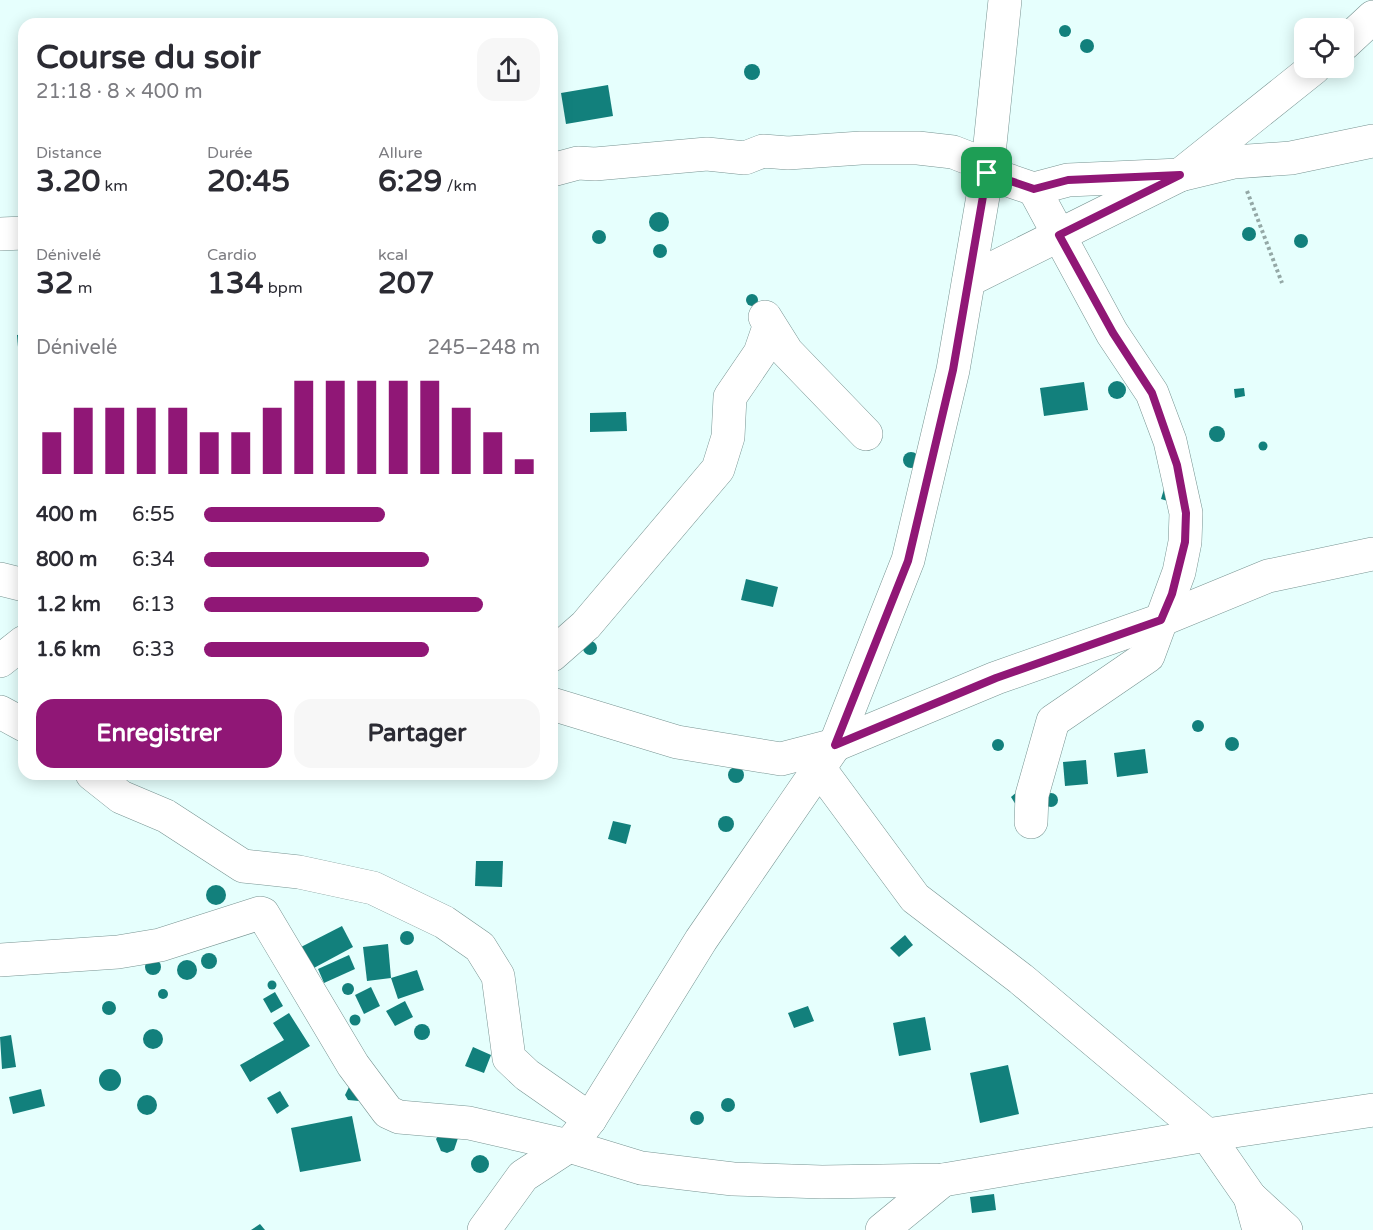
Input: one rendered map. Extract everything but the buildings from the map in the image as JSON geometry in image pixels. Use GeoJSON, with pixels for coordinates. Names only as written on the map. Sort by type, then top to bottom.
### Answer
{"type":"FeatureCollection","features":[{"type":"Feature","properties":{"kind":"street"},"geometry":{"type":"LineString","coordinates":[[484,1230],[523,1176],[569,1146],[590,1119],[701,940],[827,756],[908,561],[953,370],[987,173],[1005,0]]}},
{"type":"Feature","properties":{"kind":"street"},"geometry":{"type":"LineString","coordinates":[[1354,35],[1373,17]]}},
{"type":"Feature","properties":{"kind":"street"},"geometry":{"type":"LineString","coordinates":[[969,280],[1180,175],[1301,78]]}},
{"type":"Feature","properties":{"kind":"street"},"geometry":{"type":"LineString","coordinates":[[558,168],[578,163],[666,159],[707,154],[745,158],[763,151],[788,153],[861,147],[954,152],[971,159],[987,173],[1034,189],[1068,180],[1180,175],[1234,162],[1291,158],[1373,141]]}},
{"type":"Feature","properties":{"kind":"street"},"geometry":{"type":"LineString","coordinates":[[1031,822],[1032,795],[1053,721],[1148,656],[1172,594],[1185,542],[1186,513],[1177,465],[1152,393],[1113,333],[1034,189]]}},
{"type":"Feature","properties":{"kind":"street"},"geometry":{"type":"LineString","coordinates":[[0,234],[18,233]]}},
{"type":"Feature","properties":{"kind":"street"},"geometry":{"type":"LineString","coordinates":[[558,649],[600,610],[718,469],[725,455],[728,437],[730,397],[759,352],[767,322],[787,351],[866,434]]}},
{"type":"Feature","properties":{"kind":"street"},"geometry":{"type":"LineString","coordinates":[[558,706],[677,742],[781,759],[827,756],[996,678],[1161,620],[1268,576],[1373,554]]}},
{"type":"Feature","properties":{"kind":"street"},"geometry":{"type":"LineString","coordinates":[[0,579],[18,584]]}},
{"type":"Feature","properties":{"kind":"street"},"geometry":{"type":"LineString","coordinates":[[0,661],[18,647]]}},
{"type":"Feature","properties":{"kind":"street"},"geometry":{"type":"LineString","coordinates":[[0,712],[18,722]]}},
{"type":"Feature","properties":{"kind":"street"},"geometry":{"type":"LineString","coordinates":[[827,756],[915,898],[1021,979],[1207,1135],[1250,1197],[1286,1230]]}},
{"type":"Feature","properties":{"kind":"street"},"geometry":{"type":"LineString","coordinates":[[100,780],[121,797],[166,816],[243,866],[299,872],[373,888],[444,922],[480,947],[498,976],[509,1058],[527,1075],[590,1119]]}},
{"type":"Feature","properties":{"kind":"street"},"geometry":{"type":"LineString","coordinates":[[0,960],[118,952],[160,945],[260,913],[263,914],[353,1065],[388,1112],[399,1117],[469,1123],[569,1146],[641,1168],[691,1176],[822,1182],[943,1180],[1207,1135],[1373,1110]]}},
{"type":"Feature","properties":{"kind":"street"},"geometry":{"type":"LineString","coordinates":[[882,1230],[943,1180]]}},
{"type":"Feature","properties":{"kind":"street"},"geometry":{"type":"LineString","coordinates":[[1250,1197],[1258,1230]]}},
{"type":"Feature","properties":{"kind":"path"},"geometry":{"type":"LineString","coordinates":[[1234,162],[1282,283]]}},
{"type":"Feature","properties":{"kind":"route"},"geometry":{"type":"LineString","coordinates":[[987,173],[1034,189],[1068,180],[1180,175],[1059,235],[1113,333],[1152,393],[1170,441],[1186,513],[1185,542],[1179,572],[1161,620],[996,678],[835,745],[908,561],[953,370],[987,173]]}}]}
